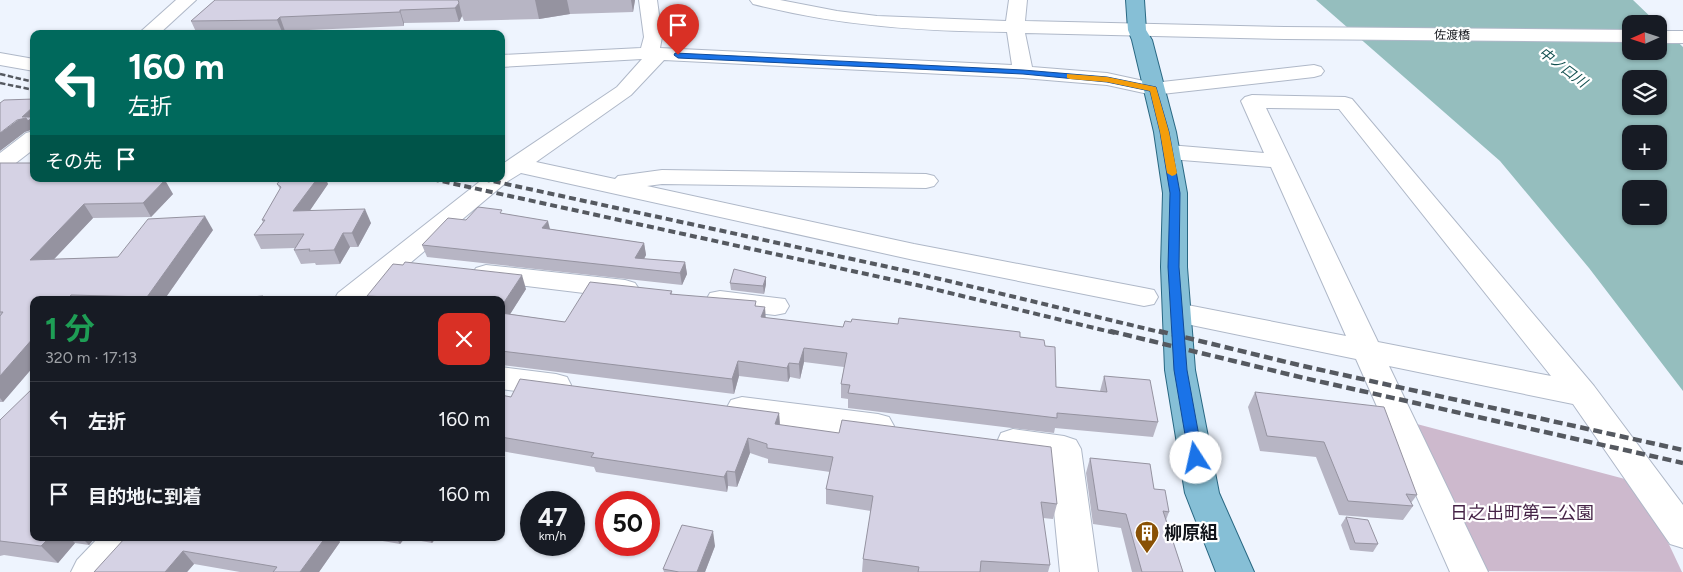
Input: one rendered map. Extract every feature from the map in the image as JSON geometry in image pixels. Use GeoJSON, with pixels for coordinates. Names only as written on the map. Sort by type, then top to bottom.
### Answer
{"type":"FeatureCollection","features":[{"type":"Feature","properties":{"kind":"main road"},"geometry":{"type":"LineString","coordinates":[[1135,0],[1139,35],[1168,152],[1175,193],[1174,267],[1180,370],[1202,493],[1235,572]]}},
{"type":"Feature","properties":{"kind":"street"},"geometry":{"type":"LineString","coordinates":[[152,30],[187,0]]}},
{"type":"Feature","properties":{"kind":"street"},"geometry":{"type":"LineString","coordinates":[[506,173],[624,91],[654,54],[648,0]]}},
{"type":"Feature","properties":{"kind":"street","name":"佐渡橋"},"geometry":{"type":"LineString","coordinates":[[759,0],[846,18],[898,23],[1015,27],[1139,35],[1278,39],[1622,36]]}},
{"type":"Feature","properties":{"kind":"street"},"geometry":{"type":"LineString","coordinates":[[1018,0],[1015,27],[1023,72]]}},
{"type":"Feature","properties":{"kind":"street"},"geometry":{"type":"LineString","coordinates":[[1668,37],[1683,37]]}},
{"type":"Feature","properties":{"kind":"street"},"geometry":{"type":"LineString","coordinates":[[505,62],[654,54],[1023,72],[1107,79],[1153,89],[1314,71]]}},
{"type":"Feature","properties":{"kind":"street"},"geometry":{"type":"LineString","coordinates":[[0,59],[30,64]]}},
{"type":"Feature","properties":{"kind":"street"},"geometry":{"type":"LineString","coordinates":[[1469,572],[1252,101],[1345,103],[1583,394],[1683,533]]}},
{"type":"Feature","properties":{"kind":"street"},"geometry":{"type":"LineString","coordinates":[[0,147],[29,142]]}},
{"type":"Feature","properties":{"kind":"street"},"geometry":{"type":"LineString","coordinates":[[0,164],[29,142]]}},
{"type":"Feature","properties":{"kind":"street"},"geometry":{"type":"LineString","coordinates":[[1168,152],[1279,160]]}},
{"type":"Feature","properties":{"kind":"street"},"geometry":{"type":"LineString","coordinates":[[506,173],[600,183],[914,252],[1144,297]]}},
{"type":"Feature","properties":{"kind":"street"},"geometry":{"type":"LineString","coordinates":[[600,183],[662,177],[926,181]]}},
{"type":"Feature","properties":{"kind":"street"},"geometry":{"type":"LineString","coordinates":[[353,296],[390,264],[495,182]]}},
{"type":"Feature","properties":{"kind":"street"},"geometry":{"type":"LineString","coordinates":[[390,264],[430,268]]}},
{"type":"Feature","properties":{"kind":"street"},"geometry":{"type":"LineString","coordinates":[[459,271],[647,292]]}},
{"type":"Feature","properties":{"kind":"street"},"geometry":{"type":"LineString","coordinates":[[696,297],[775,306]]}},
{"type":"Feature","properties":{"kind":"street"},"geometry":{"type":"LineString","coordinates":[[1177,313],[1583,394]]}},
{"type":"Feature","properties":{"kind":"street"},"geometry":{"type":"LineString","coordinates":[[505,379],[580,388]]}},
{"type":"Feature","properties":{"kind":"street"},"geometry":{"type":"LineString","coordinates":[[709,404],[906,429]]}},
{"type":"Feature","properties":{"kind":"street"},"geometry":{"type":"LineString","coordinates":[[985,439],[1064,449],[1079,572]]}},
{"type":"Feature","properties":{"kind":"street"},"geometry":{"type":"LineString","coordinates":[[90,572],[118,541]]}},
{"type":"Feature","properties":{"kind":"green space","name":"日之出町第二公園"},"geometry":{"type":"Polygon","coordinates":[[[1413,423],[1640,483],[1682,572],[1484,571],[1413,423]]]}},
{"type":"Feature","properties":{"kind":"water","name":"中ノ口川"},"geometry":{"type":"Polygon","coordinates":[[[1316,0],[1633,0],[1649,15],[1622,15],[1622,60],[1668,60],[1668,33],[1683,47],[1683,391],[1589,268],[1500,161],[1316,0]]]}},
{"type":"Feature","properties":{"kind":"building"},"geometry":{"type":"Polygon","coordinates":[[[215,0],[458,0],[459,3],[455,8],[400,10],[400,12],[280,17],[277,20],[191,21],[215,0]]]}},
{"type":"Feature","properties":{"kind":"building"},"geometry":{"type":"Polygon","coordinates":[[[30,99],[30,110],[22,117],[30,117],[30,119],[28,121],[26,118],[17,120],[0,133],[0,103],[4,100],[30,99]]]}},
{"type":"Feature","properties":{"kind":"building"},"geometry":{"type":"Polygon","coordinates":[[[0,163],[30,163],[30,182],[163,182],[143,203],[84,204],[30,260],[118,257],[148,219],[205,216],[148,296],[30,296],[30,342],[0,376],[0,316],[3,312],[0,312],[0,163]]]}},
{"type":"Feature","properties":{"kind":"building"},"geometry":{"type":"Polygon","coordinates":[[[279,182],[315,182],[293,211],[365,209],[352,233],[343,233],[334,250],[294,250],[304,234],[254,235],[265,220],[262,220],[281,187],[277,184],[279,182]]]}},
{"type":"Feature","properties":{"kind":"building"},"geometry":{"type":"Polygon","coordinates":[[[478,207],[502,210],[500,213],[548,221],[542,228],[644,243],[635,258],[685,262],[680,273],[422,245],[448,218],[466,220],[478,207]]]}},
{"type":"Feature","properties":{"kind":"building"},"geometry":{"type":"Polygon","coordinates":[[[405,262],[522,275],[505,301],[505,296],[367,296],[393,264],[403,265],[405,262]]]}},
{"type":"Feature","properties":{"kind":"building"},"geometry":{"type":"Polygon","coordinates":[[[734,269],[766,277],[763,286],[730,283],[734,269]]]}},
{"type":"Feature","properties":{"kind":"building"},"geometry":{"type":"Polygon","coordinates":[[[590,282],[672,291],[670,294],[756,301],[755,306],[765,307],[761,317],[843,327],[845,321],[851,322],[852,319],[898,324],[899,318],[1020,332],[1020,337],[1044,340],[1045,346],[1055,347],[1056,387],[1107,392],[1104,376],[1150,380],[1158,422],[1057,413],[1057,418],[848,393],[850,385],[841,384],[847,353],[804,348],[799,364],[789,363],[787,368],[738,361],[732,379],[505,351],[505,314],[565,322],[590,282]]]}},
{"type":"Feature","properties":{"kind":"building"},"geometry":{"type":"Polygon","coordinates":[[[520,379],[779,413],[775,424],[839,433],[842,420],[1051,447],[1057,504],[1041,502],[1050,565],[981,561],[980,572],[918,572],[919,567],[863,559],[873,496],[826,489],[833,457],[767,448],[767,444],[748,438],[735,472],[727,471],[724,477],[591,457],[594,453],[505,438],[505,396],[511,397],[520,379]]]}},
{"type":"Feature","properties":{"kind":"building"},"geometry":{"type":"Polygon","coordinates":[[[30,391],[30,541],[46,541],[41,546],[0,541],[0,420],[30,391]]]}},
{"type":"Feature","properties":{"kind":"building"},"geometry":{"type":"Polygon","coordinates":[[[1255,392],[1384,407],[1417,495],[1406,494],[1413,506],[1348,501],[1324,442],[1267,436],[1255,392]]]}},
{"type":"Feature","properties":{"kind":"building"},"geometry":{"type":"Polygon","coordinates":[[[1090,458],[1150,464],[1154,489],[1165,490],[1169,512],[1163,511],[1183,572],[1142,572],[1126,514],[1098,510],[1090,458]]]}},
{"type":"Feature","properties":{"kind":"building"},"geometry":{"type":"Polygon","coordinates":[[[1346,517],[1368,520],[1378,544],[1355,543],[1346,517]]]}},
{"type":"Feature","properties":{"kind":"building"},"geometry":{"type":"Polygon","coordinates":[[[682,525],[713,531],[697,572],[679,572],[663,569],[682,525]]]}},
{"type":"Feature","properties":{"kind":"building"},"geometry":{"type":"Polygon","coordinates":[[[122,541],[323,541],[300,572],[273,572],[277,567],[183,551],[165,572],[94,572],[122,541]]]}},
{"type":"Feature","properties":{"kind":"railway"},"geometry":{"type":"LineString","coordinates":[[0,74],[30,81]]}},
{"type":"Feature","properties":{"kind":"railway"},"geometry":{"type":"LineString","coordinates":[[0,83],[30,89]]}},
{"type":"Feature","properties":{"kind":"railway"},"geometry":{"type":"LineString","coordinates":[[446,182],[921,286],[1115,333]]}},
{"type":"Feature","properties":{"kind":"railway"},"geometry":{"type":"LineString","coordinates":[[497,182],[907,271],[1164,333]]}},
{"type":"Feature","properties":{"kind":"railway"},"geometry":{"type":"LineString","coordinates":[[1110,331],[1304,378],[1683,463]]}},
{"type":"Feature","properties":{"kind":"railway"},"geometry":{"type":"LineString","coordinates":[[1159,331],[1303,366],[1683,450]]}},
{"type":"Feature","properties":{"kind":"slow traffic"},"geometry":{"type":"LineString","coordinates":[[1070,76],[1107,79],[1153,89],[1165,132],[1172,173]]}},
{"type":"Feature","properties":{"kind":"place","name":"柳原組"},"geometry":{"type":"Point","coordinates":[1147,554]}},
{"type":"Feature","properties":{"kind":"route"},"geometry":{"type":"LineString","coordinates":[[678,55],[1023,72],[1107,79],[1153,89],[1165,132],[1175,193],[1174,267],[1180,370],[1196,458]]}}]}
